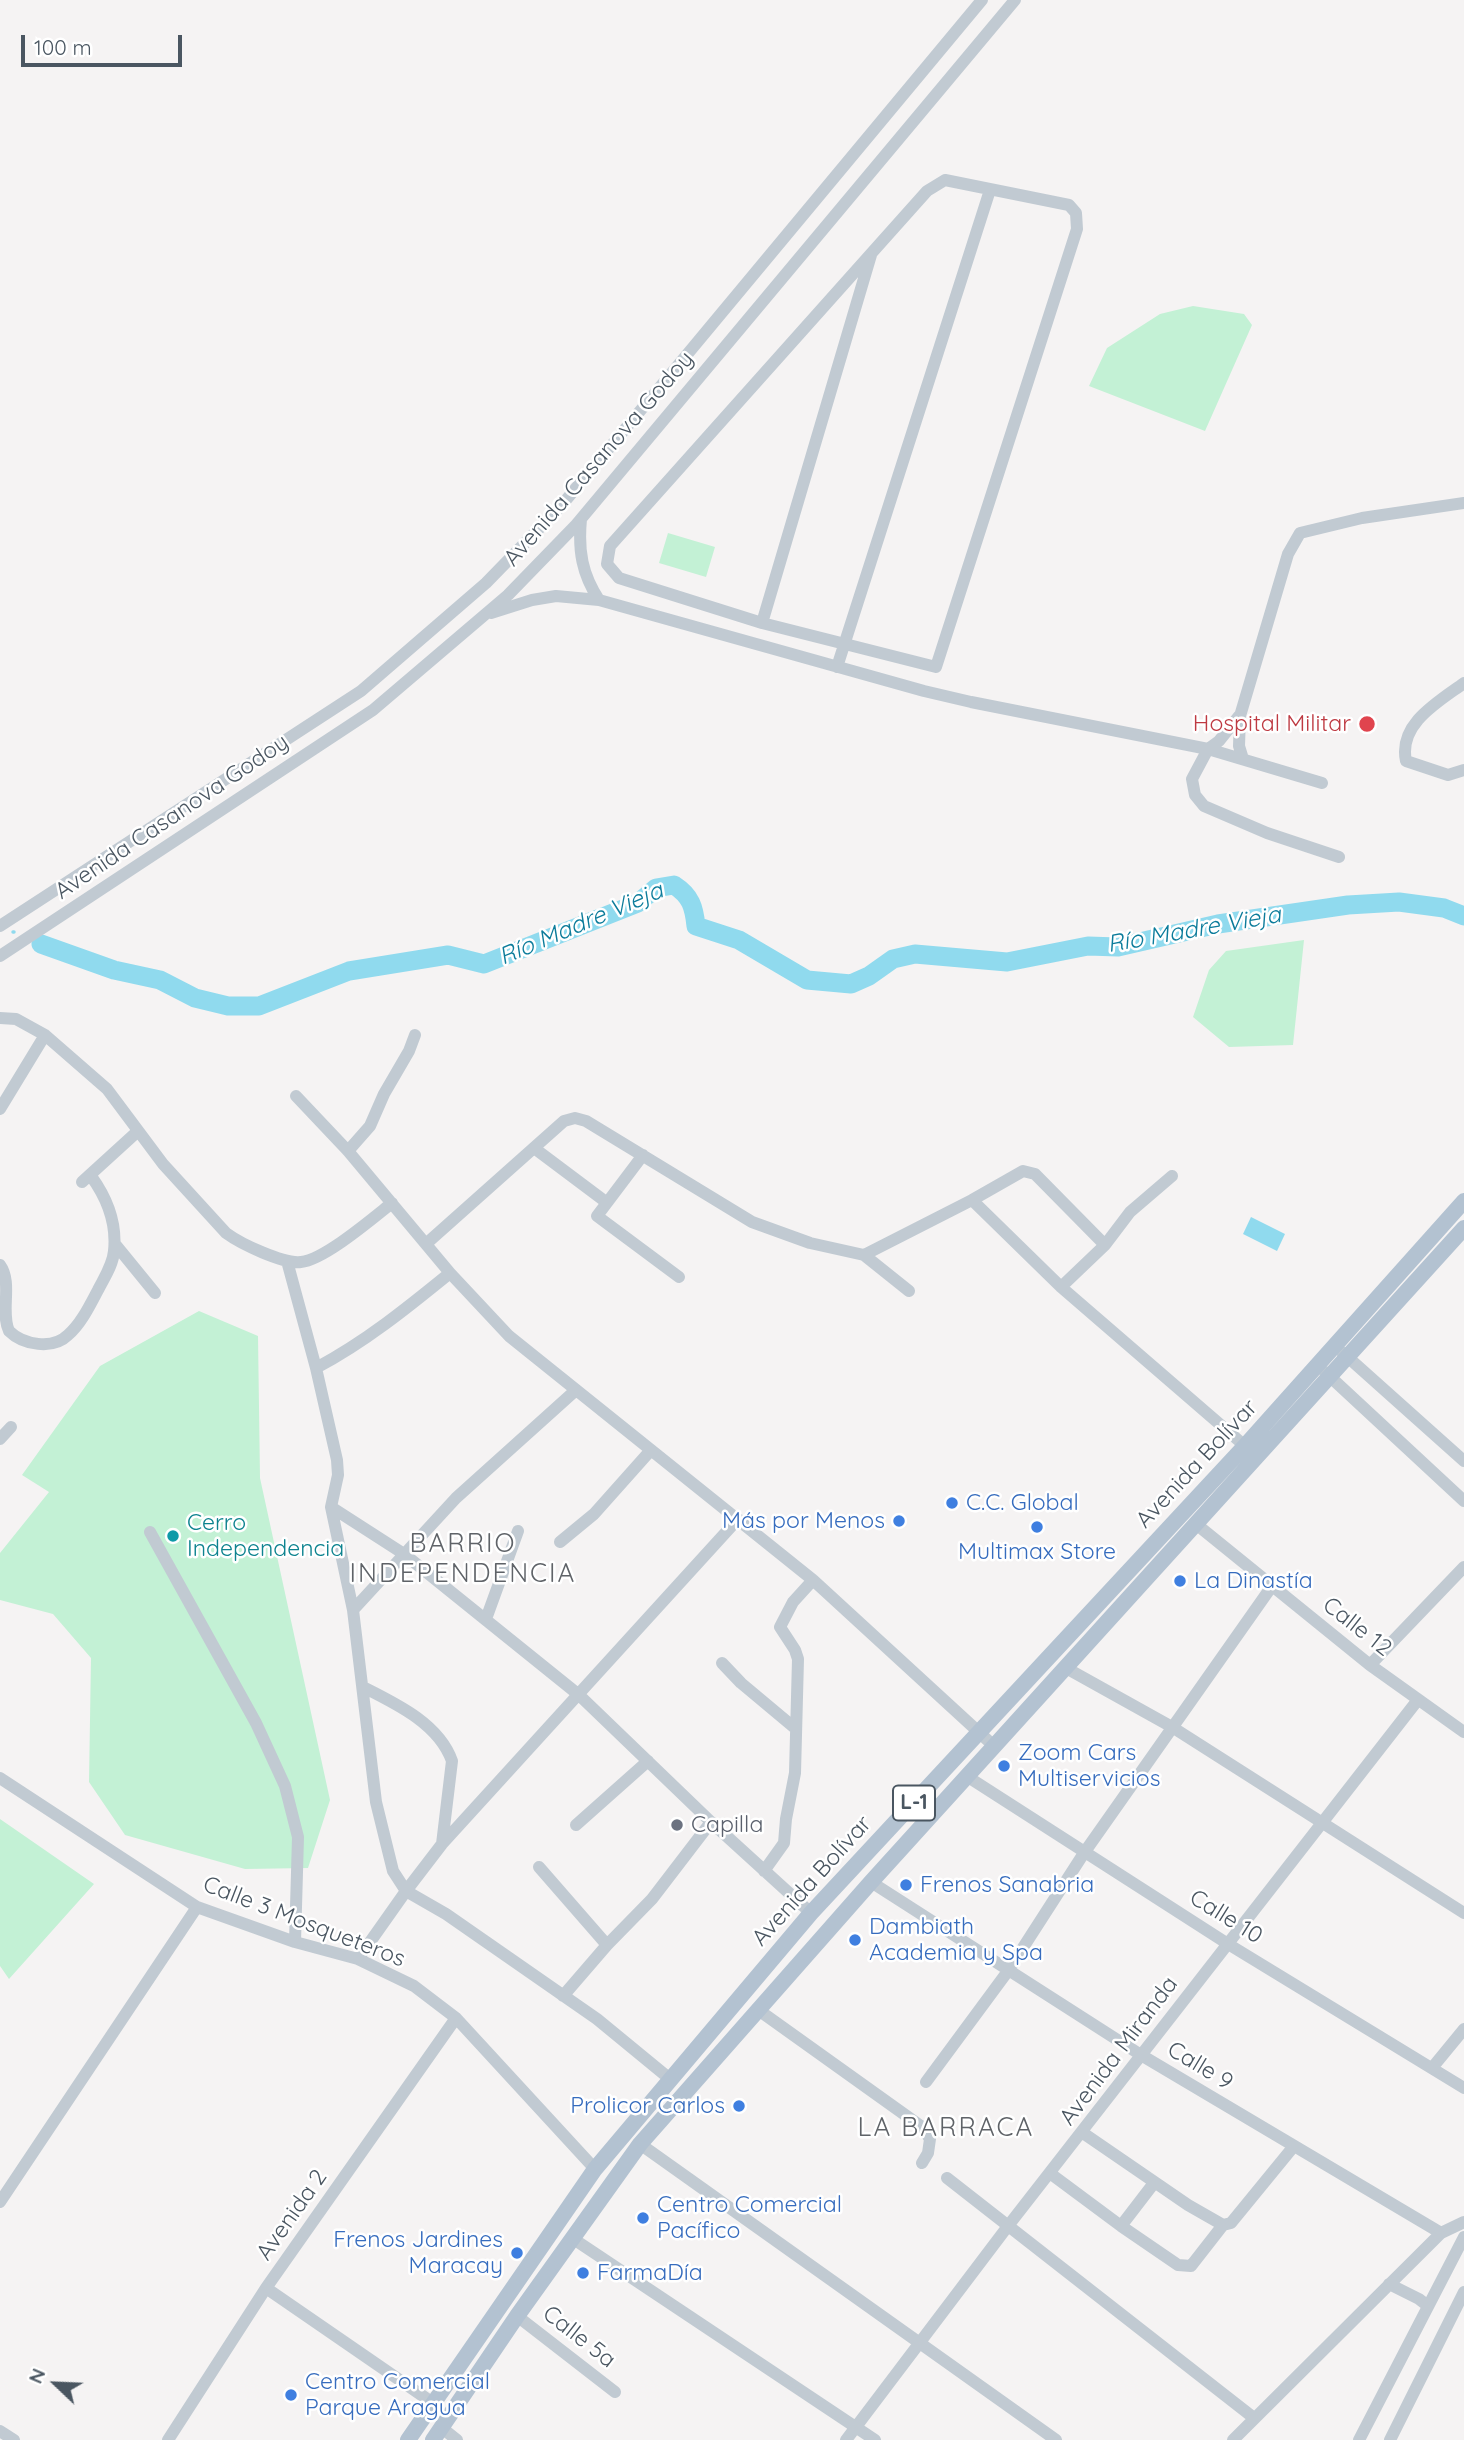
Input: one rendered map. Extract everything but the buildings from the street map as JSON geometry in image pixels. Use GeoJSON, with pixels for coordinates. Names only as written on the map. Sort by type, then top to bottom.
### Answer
{"type":"FeatureCollection","features":[{"type":"Feature","properties":{"kind":"main road","name":"Avenida Bolívar"},"geometry":{"type":"LineString","coordinates":[[408,2440],[595,2169],[811,1913],[1245,1446],[1464,1201]]}},
{"type":"Feature","properties":{"kind":"main road","name":"Avenida Bolívar"},"geometry":{"type":"LineString","coordinates":[[438,2434],[517,2316],[640,2144],[871,1882],[1464,1228]]}},
{"type":"Feature","properties":{"kind":"street","name":"Avenida Casanova Godoy"},"geometry":{"type":"LineString","coordinates":[[0,926],[360,691],[486,583],[561,506],[982,0]]}},
{"type":"Feature","properties":{"kind":"street","name":"Avenida Casanova Godoy"},"geometry":{"type":"LineString","coordinates":[[0,956],[373,710],[508,595],[581,519],[1014,0]]}},
{"type":"Feature","properties":{"kind":"street"},"geometry":{"type":"LineString","coordinates":[[945,180],[1069,205],[1076,213],[1077,229],[936,667],[762,623],[619,578],[607,564],[610,546],[872,251],[936,184],[945,180]]}},
{"type":"Feature","properties":{"kind":"street"},"geometry":{"type":"LineString","coordinates":[[837,667],[990,190]]}},
{"type":"Feature","properties":{"kind":"street"},"geometry":{"type":"LineString","coordinates":[[762,623],[872,251]]}},
{"type":"Feature","properties":{"kind":"street"},"geometry":{"type":"LineString","coordinates":[[1243,759],[1239,746],[1240,716],[1288,554],[1300,533],[1362,518],[1464,503]]}},
{"type":"Feature","properties":{"kind":"street"},"geometry":{"type":"LineString","coordinates":[[581,519],[578,543],[581,566],[588,584],[600,600]]}},
{"type":"Feature","properties":{"kind":"street"},"geometry":{"type":"LineString","coordinates":[[485,614],[556,596],[600,600],[971,702],[1208,749],[1322,783]]}},
{"type":"Feature","properties":{"kind":"street"},"geometry":{"type":"LineString","coordinates":[[1464,683],[1422,715],[1414,724],[1403,749],[1406,761],[1416,765],[1448,775],[1464,770]]}},
{"type":"Feature","properties":{"kind":"street"},"geometry":{"type":"LineString","coordinates":[[1240,716],[1219,741],[1208,749],[1192,779],[1195,795],[1204,806],[1268,833],[1339,857]]}},
{"type":"Feature","properties":{"kind":"street"},"geometry":{"type":"LineString","coordinates":[[0,1018],[16,1019],[45,1035],[107,1089],[163,1164],[226,1233],[236,1240],[287,1261],[299,1263],[312,1260],[393,1203]]}},
{"type":"Feature","properties":{"kind":"street"},"geometry":{"type":"LineString","coordinates":[[0,1109],[45,1035]]}},
{"type":"Feature","properties":{"kind":"street"},"geometry":{"type":"LineString","coordinates":[[348,1151],[370,1126],[415,1035]]}},
{"type":"Feature","properties":{"kind":"street"},"geometry":{"type":"LineString","coordinates":[[296,1096],[348,1151],[450,1273],[509,1336],[813,1580],[995,1747]]}},
{"type":"Feature","properties":{"kind":"street"},"geometry":{"type":"LineString","coordinates":[[427,1244],[564,1121],[575,1118],[586,1121],[752,1222],[810,1243],[864,1255],[909,1291]]}},
{"type":"Feature","properties":{"kind":"street"},"geometry":{"type":"LineString","coordinates":[[0,1265],[4,1271],[1,1313],[4,1324],[20,1339],[36,1344],[52,1343],[67,1337],[107,1273],[114,1254],[110,1212],[104,1194],[87,1179],[138,1131]]}},
{"type":"Feature","properties":{"kind":"street"},"geometry":{"type":"LineString","coordinates":[[534,1148],[606,1202]]}},
{"type":"Feature","properties":{"kind":"street"},"geometry":{"type":"LineString","coordinates":[[643,1155],[597,1213],[598,1219],[679,1278]]}},
{"type":"Feature","properties":{"kind":"street"},"geometry":{"type":"LineString","coordinates":[[864,1255],[1023,1171],[1035,1174],[1105,1245]]}},
{"type":"Feature","properties":{"kind":"street"},"geometry":{"type":"LineString","coordinates":[[1061,1287],[1105,1245],[1130,1212],[1172,1176]]}},
{"type":"Feature","properties":{"kind":"street"},"geometry":{"type":"LineString","coordinates":[[972,1200],[1061,1287],[1245,1446]]}},
{"type":"Feature","properties":{"kind":"street"},"geometry":{"type":"LineString","coordinates":[[115,1244],[155,1293]]}},
{"type":"Feature","properties":{"kind":"street"},"geometry":{"type":"LineString","coordinates":[[287,1261],[337,1460],[338,1475],[331,1507],[353,1610],[376,1802],[393,1871],[406,1891],[446,1914],[597,2019],[670,2079]]}},
{"type":"Feature","properties":{"kind":"street"},"geometry":{"type":"LineString","coordinates":[[316,1368],[345,1353],[450,1273]]}},
{"type":"Feature","properties":{"kind":"street"},"geometry":{"type":"LineString","coordinates":[[1335,1345],[1464,1461]]}},
{"type":"Feature","properties":{"kind":"street"},"geometry":{"type":"LineString","coordinates":[[1317,1365],[1464,1502]]}},
{"type":"Feature","properties":{"kind":"street"},"geometry":{"type":"LineString","coordinates":[[353,1610],[456,1498],[576,1390]]}},
{"type":"Feature","properties":{"kind":"street"},"geometry":{"type":"LineString","coordinates":[[0,1439],[11,1427]]}},
{"type":"Feature","properties":{"kind":"street"},"geometry":{"type":"LineString","coordinates":[[560,1542],[594,1514],[651,1450]]}},
{"type":"Feature","properties":{"kind":"street"},"geometry":{"type":"LineString","coordinates":[[331,1507],[404,1554],[579,1695],[711,1822],[811,1913]]}},
{"type":"Feature","properties":{"kind":"street"},"geometry":{"type":"LineString","coordinates":[[358,1959],[442,1844],[737,1519]]}},
{"type":"Feature","properties":{"kind":"street","name":"Calle 12"},"geometry":{"type":"LineString","coordinates":[[1196,1524],[1370,1665],[1464,1732]]}},
{"type":"Feature","properties":{"kind":"street"},"geometry":{"type":"LineString","coordinates":[[486,1619],[518,1531]]}},
{"type":"Feature","properties":{"kind":"street"},"geometry":{"type":"LineString","coordinates":[[150,1532],[251,1712],[285,1786],[298,1837],[295,1942]]}},
{"type":"Feature","properties":{"kind":"street"},"geometry":{"type":"LineString","coordinates":[[1370,1665],[1464,1567]]}},
{"type":"Feature","properties":{"kind":"street"},"geometry":{"type":"LineString","coordinates":[[764,1871],[784,1843],[795,1773],[798,1659],[780,1627],[793,1602],[813,1580]]}},
{"type":"Feature","properties":{"kind":"street"},"geometry":{"type":"LineString","coordinates":[[926,2082],[1008,1971],[1084,1853],[1272,1586]]}},
{"type":"Feature","properties":{"kind":"street"},"geometry":{"type":"LineString","coordinates":[[722,1663],[741,1683],[796,1729]]}},
{"type":"Feature","properties":{"kind":"street"},"geometry":{"type":"LineString","coordinates":[[1066,1668],[1172,1727],[1464,1913]]}},
{"type":"Feature","properties":{"kind":"street"},"geometry":{"type":"LineString","coordinates":[[363,1687],[400,1706],[440,1737],[448,1748],[452,1760],[442,1844]]}},
{"type":"Feature","properties":{"kind":"street","name":"Avenida Miranda"},"geometry":{"type":"LineString","coordinates":[[846,2440],[1417,1701]]}},
{"type":"Feature","properties":{"kind":"street"},"geometry":{"type":"LineString","coordinates":[[576,1825],[648,1761]]}},
{"type":"Feature","properties":{"kind":"street","name":"Calle 10"},"geometry":{"type":"LineString","coordinates":[[968,1777],[1228,1944],[1464,2088]]}},
{"type":"Feature","properties":{"kind":"street","name":"Calle 3 Mosqueteros"},"geometry":{"type":"LineString","coordinates":[[0,1778],[197,1907],[295,1942],[358,1959],[414,1986],[456,2018],[595,2169]]}},
{"type":"Feature","properties":{"kind":"street"},"geometry":{"type":"LineString","coordinates":[[563,1996],[652,1899],[711,1822]]}},
{"type":"Feature","properties":{"kind":"street"},"geometry":{"type":"LineString","coordinates":[[539,1867],[607,1945]]}},
{"type":"Feature","properties":{"kind":"street","name":"Calle 9"},"geometry":{"type":"LineString","coordinates":[[871,1882],[1141,2055],[1441,2233]]}},
{"type":"Feature","properties":{"kind":"street"},"geometry":{"type":"LineString","coordinates":[[0,2202],[197,1907]]}},
{"type":"Feature","properties":{"kind":"street"},"geometry":{"type":"LineString","coordinates":[[757,2009],[922,2127],[930,2139],[928,2153],[922,2163]]}},
{"type":"Feature","properties":{"kind":"street","name":"Avenida 2"},"geometry":{"type":"LineString","coordinates":[[168,2440],[266,2288],[456,2018]]}},
{"type":"Feature","properties":{"kind":"street"},"geometry":{"type":"LineString","coordinates":[[1432,2068],[1464,2029]]}},
{"type":"Feature","properties":{"kind":"street"},"geometry":{"type":"LineString","coordinates":[[1083,2133],[1154,2183],[1223,2225]]}},
{"type":"Feature","properties":{"kind":"street"},"geometry":{"type":"LineString","coordinates":[[640,2144],[1056,2440]]}},
{"type":"Feature","properties":{"kind":"street"},"geometry":{"type":"LineString","coordinates":[[1051,2174],[1121,2226],[1185,2267],[1191,2266],[1223,2225],[1231,2223],[1294,2147]]}},
{"type":"Feature","properties":{"kind":"street"},"geometry":{"type":"LineString","coordinates":[[947,2178],[1254,2418]]}},
{"type":"Feature","properties":{"kind":"street"},"geometry":{"type":"LineString","coordinates":[[1121,2226],[1154,2183]]}},
{"type":"Feature","properties":{"kind":"street"},"geometry":{"type":"LineString","coordinates":[[1233,2440],[1441,2233],[1464,2222]]}},
{"type":"Feature","properties":{"kind":"street"},"geometry":{"type":"LineString","coordinates":[[1359,2440],[1464,2237]]}},
{"type":"Feature","properties":{"kind":"street"},"geometry":{"type":"LineString","coordinates":[[572,2238],[875,2440]]}},
{"type":"Feature","properties":{"kind":"street"},"geometry":{"type":"LineString","coordinates":[[1389,2284],[1428,2306]]}},
{"type":"Feature","properties":{"kind":"street"},"geometry":{"type":"LineString","coordinates":[[266,2288],[433,2403]]}},
{"type":"Feature","properties":{"kind":"street"},"geometry":{"type":"LineString","coordinates":[[1390,2440],[1464,2292]]}},
{"type":"Feature","properties":{"kind":"street","name":"Calle 5a"},"geometry":{"type":"LineString","coordinates":[[517,2316],[615,2392]]}},
{"type":"Feature","properties":{"kind":"street"},"geometry":{"type":"LineString","coordinates":[[0,2431],[14,2440]]}},
{"type":"Feature","properties":{"kind":"street"},"geometry":{"type":"LineString","coordinates":[[438,2434],[457,2440]]}},
{"type":"Feature","properties":{"kind":"green space"},"geometry":{"type":"Polygon","coordinates":[[[1193,306],[1244,314],[1252,325],[1205,431],[1089,386],[1107,348],[1160,314],[1193,306]]]}},
{"type":"Feature","properties":{"kind":"green space"},"geometry":{"type":"Polygon","coordinates":[[[668,533],[715,547],[706,577],[659,563],[668,533]]]}},
{"type":"Feature","properties":{"kind":"green space"},"geometry":{"type":"Polygon","coordinates":[[[1304,940],[1293,1045],[1229,1047],[1193,1017],[1209,970],[1226,951],[1304,940]]]}},
{"type":"Feature","properties":{"kind":"green space"},"geometry":{"type":"Polygon","coordinates":[[[199,1311],[258,1336],[260,1478],[330,1800],[308,1868],[245,1869],[125,1835],[89,1782],[91,1658],[53,1614],[0,1600],[0,1553],[49,1492],[22,1475],[100,1366],[199,1311]]]}},
{"type":"Feature","properties":{"kind":"green space"},"geometry":{"type":"Polygon","coordinates":[[[0,1819],[94,1884],[9,1979],[0,1966],[0,1819]]]}},
{"type":"Feature","properties":{"kind":"water"},"geometry":{"type":"Polygon","coordinates":[[[1251,1217],[1285,1234],[1277,1251],[1243,1234],[1251,1217]]]}},
{"type":"Feature","properties":{"kind":"waterway","name":"Río Madre Vieja"},"geometry":{"type":"LineString","coordinates":[[41,944],[114,970],[160,980],[195,998],[228,1006],[259,1006],[349,971],[448,955],[484,964],[638,903],[656,888],[674,885],[691,903],[696,926],[739,940],[807,980],[851,984],[869,976],[893,959],[915,954],[1007,962],[1088,946],[1118,947],[1218,924],[1348,905],[1399,902],[1444,908],[1464,916]]}},
{"type":"Feature","properties":{"kind":"place","name":"Hospital Militar"},"geometry":{"type":"Point","coordinates":[1367,724]}},
{"type":"Feature","properties":{"kind":"place","name":"C.C. Global"},"geometry":{"type":"Point","coordinates":[952,1503]}},
{"type":"Feature","properties":{"kind":"place","name":"Más por Menos"},"geometry":{"type":"Point","coordinates":[899,1521]}},
{"type":"Feature","properties":{"kind":"place","name":"Multimax Store"},"geometry":{"type":"Point","coordinates":[1037,1527]}},
{"type":"Feature","properties":{"kind":"place","name":"Cerro Independencia"},"geometry":{"type":"Point","coordinates":[173,1536]}},
{"type":"Feature","properties":{"kind":"place","name":"La Dinastía"},"geometry":{"type":"Point","coordinates":[1180,1581]}},
{"type":"Feature","properties":{"kind":"place","name":"Zoom Cars Multiservicios"},"geometry":{"type":"Point","coordinates":[1004,1766]}},
{"type":"Feature","properties":{"kind":"place","name":"Capilla"},"geometry":{"type":"Point","coordinates":[677,1825]}},
{"type":"Feature","properties":{"kind":"place","name":"Frenos Sanabria"},"geometry":{"type":"Point","coordinates":[906,1885]}},
{"type":"Feature","properties":{"kind":"place","name":"Dambiath Academia y Spa"},"geometry":{"type":"Point","coordinates":[855,1940]}},
{"type":"Feature","properties":{"kind":"place","name":"Prolicor Carlos"},"geometry":{"type":"Point","coordinates":[739,2106]}},
{"type":"Feature","properties":{"kind":"place","name":"Centro Comercial Pacífico"},"geometry":{"type":"Point","coordinates":[643,2218]}},
{"type":"Feature","properties":{"kind":"place","name":"Frenos Jardines Maracay"},"geometry":{"type":"Point","coordinates":[517,2253]}},
{"type":"Feature","properties":{"kind":"place","name":"FarmaDía"},"geometry":{"type":"Point","coordinates":[583,2273]}},
{"type":"Feature","properties":{"kind":"place","name":"Centro Comercial Parque Aragua"},"geometry":{"type":"Point","coordinates":[291,2395]}},
{"type":"Feature","properties":{"kind":"district","name":"BARRIO INDEPENDENCIA"},"geometry":{"type":"Point","coordinates":[463,1559]}},
{"type":"Feature","properties":{"kind":"district","name":"LA BARRACA"},"geometry":{"type":"Point","coordinates":[946,2128]}}]}
